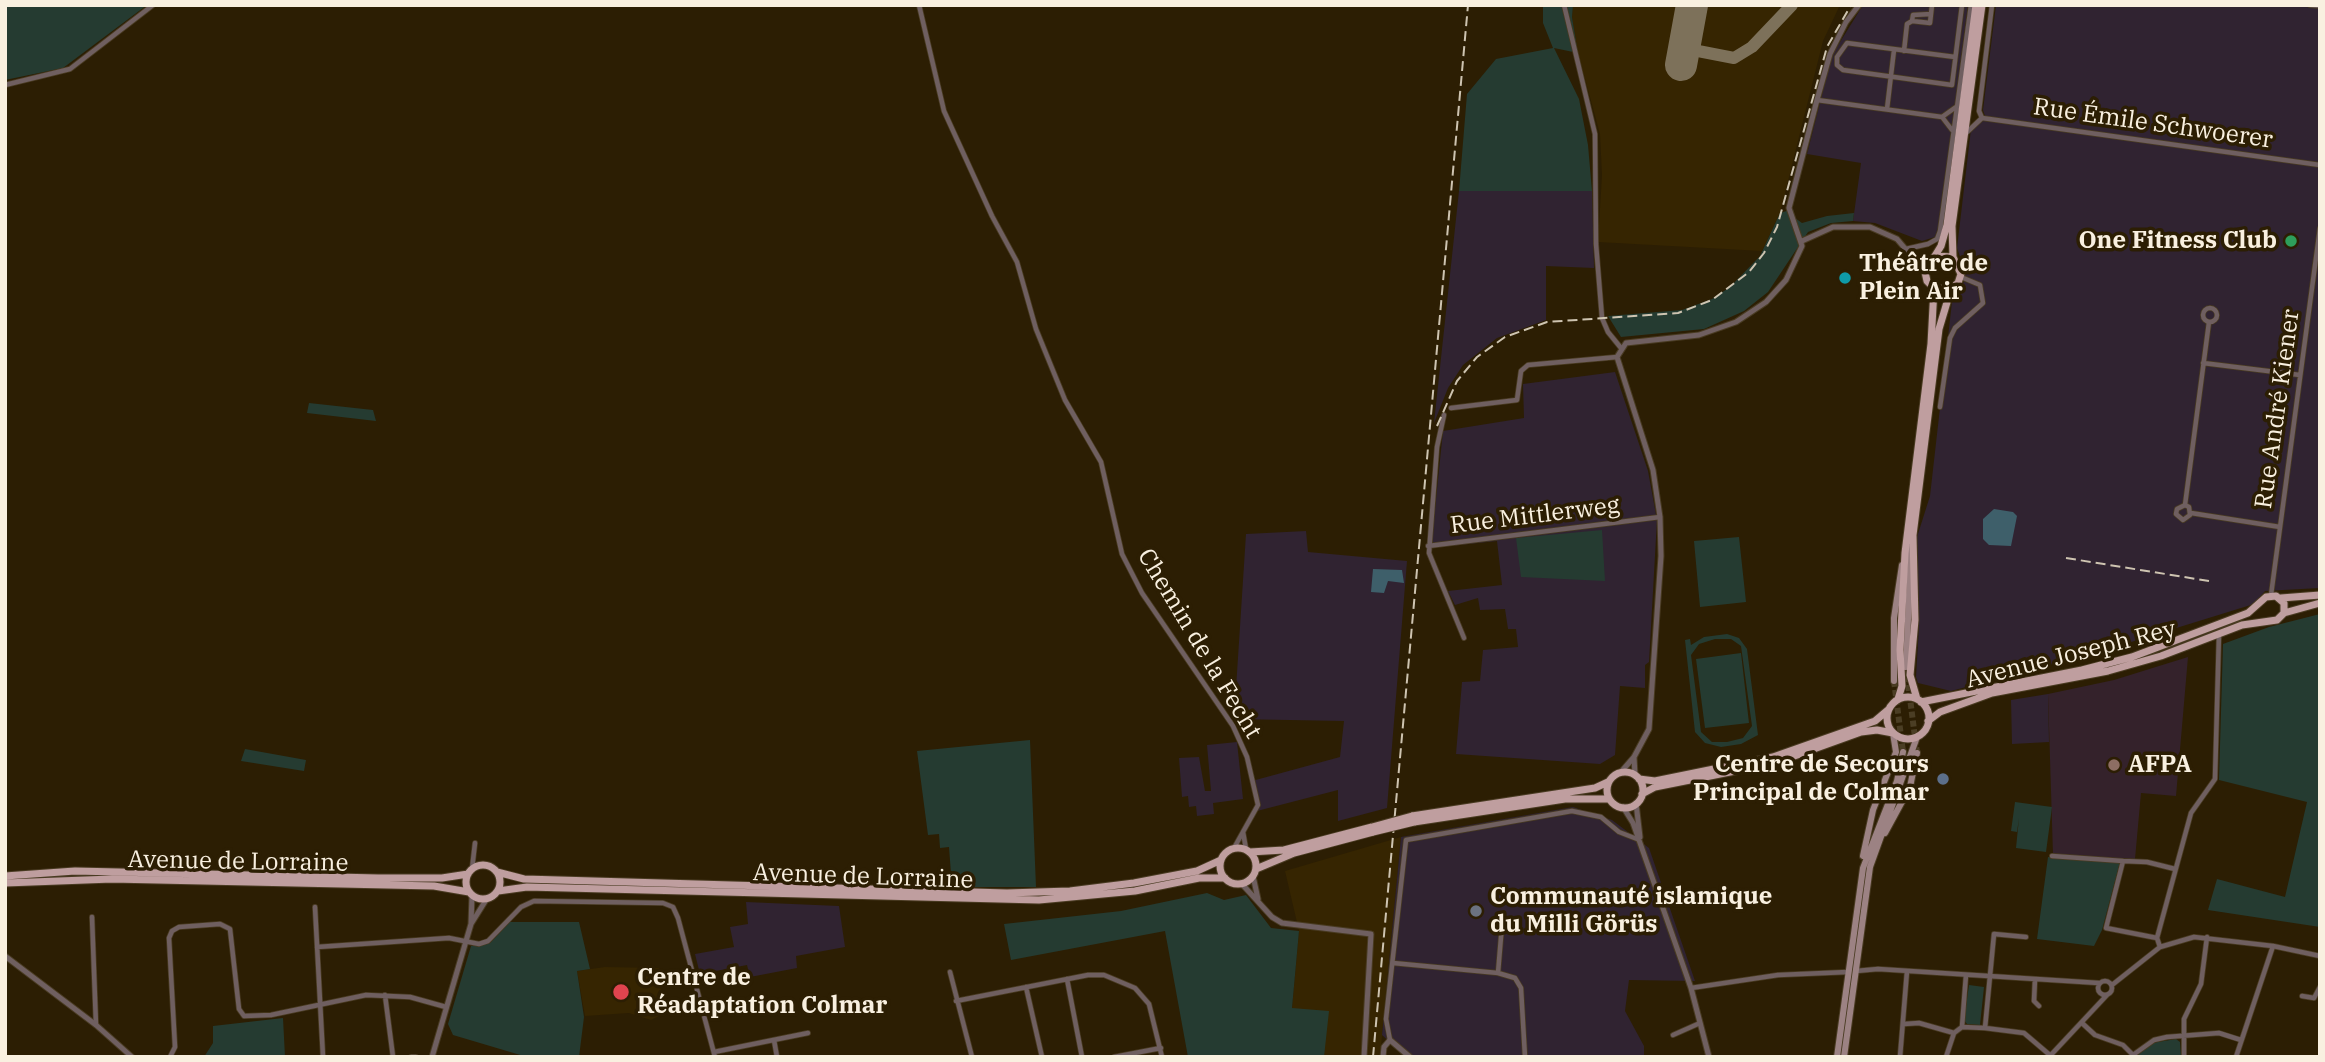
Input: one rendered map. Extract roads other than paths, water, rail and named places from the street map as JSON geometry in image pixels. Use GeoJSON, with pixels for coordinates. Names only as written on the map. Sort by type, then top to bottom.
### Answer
{"type":"FeatureCollection","features":[{"type":"Feature","properties":{"kind":"main road"},"geometry":{"type":"LineString","coordinates":[[1951,289],[1934,288],[1927,281],[1925,272],[1947,225],[1973,5]]}},
{"type":"Feature","properties":{"kind":"main road"},"geometry":{"type":"LineString","coordinates":[[1906,667],[1913,535],[1939,329],[1951,289],[1961,277],[1960,266],[1953,257],[1952,226],[1982,5]]}},
{"type":"Feature","properties":{"kind":"main road"},"geometry":{"type":"LineString","coordinates":[[1932,259],[1953,257]]}},
{"type":"Feature","properties":{"kind":"main road"},"geometry":{"type":"LineString","coordinates":[[1894,681],[1894,618],[1905,553],[1931,344],[1934,288]]}},
{"type":"Feature","properties":{"kind":"main road"},"geometry":{"type":"LineString","coordinates":[[1837,1057],[1870,867],[1917,737],[1928,721],[1910,675],[1915,620],[1913,535]]}},
{"type":"Feature","properties":{"kind":"main road"},"geometry":{"type":"LineString","coordinates":[[1372,829],[1294,853],[1255,872],[1241,883],[1226,878],[1221,870],[1221,860],[1234,848],[1248,851],[1284,850],[1413,819],[1595,788],[1621,772],[1655,782],[1773,757],[1875,721],[1898,699],[1902,686],[1900,650],[1905,553]]}},
{"type":"Feature","properties":{"kind":"main road"},"geometry":{"type":"LineString","coordinates":[[2271,595],[2281,598],[2320,595]]}},
{"type":"Feature","properties":{"kind":"main road","name":"Avenue Joseph Rey"},"geometry":{"type":"LineString","coordinates":[[1919,701],[2082,670],[2132,657],[2229,622],[2260,605],[2271,595]]}},
{"type":"Feature","properties":{"kind":"main road"},"geometry":{"type":"LineString","coordinates":[[2281,598],[2284,613]]}},
{"type":"Feature","properties":{"kind":"main road","name":"Avenue Joseph Rey"},"geometry":{"type":"LineString","coordinates":[[1928,721],[1940,712],[1992,693],[2108,671],[2266,619],[2277,620],[2284,613],[2320,603]]}},
{"type":"Feature","properties":{"kind":"main road"},"geometry":{"type":"LineString","coordinates":[[2260,605],[2266,619]]}},
{"type":"Feature","properties":{"kind":"main road"},"geometry":{"type":"LineString","coordinates":[[1898,699],[1919,701]]}},
{"type":"Feature","properties":{"kind":"main road"},"geometry":{"type":"LineString","coordinates":[[1844,1057],[1863,868],[1873,810],[1896,752],[1887,723],[1888,710]]}},
{"type":"Feature","properties":{"kind":"main road"},"geometry":{"type":"LineString","coordinates":[[1413,819],[1565,799],[1609,799],[1623,807],[1636,803],[1642,794],[1656,787],[1775,763],[1861,732],[1877,730],[1905,739],[1917,737]]}},
{"type":"Feature","properties":{"kind":"main road"},"geometry":{"type":"LineString","coordinates":[[1863,868],[1897,781],[1903,752]]}},
{"type":"Feature","properties":{"kind":"main road"},"geometry":{"type":"LineString","coordinates":[[1881,837],[1902,806],[1915,770],[1917,753]]}},
{"type":"Feature","properties":{"kind":"main road"},"geometry":{"type":"LineString","coordinates":[[1637,777],[1642,794]]}},
{"type":"Feature","properties":{"kind":"main road"},"geometry":{"type":"LineString","coordinates":[[1608,782],[1609,799]]}},
{"type":"Feature","properties":{"kind":"main road"},"geometry":{"type":"LineString","coordinates":[[1248,851],[1255,872]]}},
{"type":"Feature","properties":{"kind":"main road","name":"Avenue de Lorraine"},"geometry":{"type":"LineString","coordinates":[[5,876],[75,871],[442,878],[470,872],[481,865],[524,879],[1007,893],[1070,891],[1134,883],[1197,871],[1221,860]]}},
{"type":"Feature","properties":{"kind":"main road"},"geometry":{"type":"LineString","coordinates":[[470,872],[466,881],[470,894]]}},
{"type":"Feature","properties":{"kind":"main road"},"geometry":{"type":"LineString","coordinates":[[486,900],[498,891],[501,882],[497,872]]}},
{"type":"Feature","properties":{"kind":"main road","name":"Avenue de Lorraine"},"geometry":{"type":"LineString","coordinates":[[5,883],[75,878],[434,886],[486,900]]}},
{"type":"Feature","properties":{"kind":"main road","name":"Avenue de Lorraine"},"geometry":{"type":"LineString","coordinates":[[498,891],[527,887],[1039,900],[1135,891],[1199,878],[1226,878]]}},
{"type":"Feature","properties":{"kind":"street"},"geometry":{"type":"LineString","coordinates":[[5,85],[69,69],[153,5]]}},
{"type":"Feature","properties":{"kind":"street","name":"Chemin de la Fecht"},"geometry":{"type":"LineString","coordinates":[[919,5],[944,111],[992,216],[1017,262],[1036,329],[1065,400],[1101,462],[1122,554],[1142,593],[1233,726],[1247,757],[1258,805],[1234,848]]}},
{"type":"Feature","properties":{"kind":"street"},"geometry":{"type":"LineString","coordinates":[[1564,5],[1595,134],[1596,244],[1602,318],[1620,348]]}},
{"type":"Feature","properties":{"kind":"street"},"geometry":{"type":"LineString","coordinates":[[1621,772],[1647,737],[1651,716],[1661,556],[1660,517],[1653,470],[1617,357],[1620,348],[1635,341],[1699,335],[1750,314],[1766,302],[1786,279],[1801,251],[1802,241],[1791,220],[1789,208],[1817,100],[1830,54],[1846,22],[1859,5]]}},
{"type":"Feature","properties":{"kind":"street"},"geometry":{"type":"LineString","coordinates":[[1912,21],[1930,23],[1933,5]]}},
{"type":"Feature","properties":{"kind":"street"},"geometry":{"type":"LineString","coordinates":[[1955,57],[1847,43],[1836,57],[1843,70],[1952,85],[1962,5]]}},
{"type":"Feature","properties":{"kind":"street"},"geometry":{"type":"LineString","coordinates":[[1906,249],[1937,239],[1964,42],[1973,5]]}},
{"type":"Feature","properties":{"kind":"street"},"geometry":{"type":"LineString","coordinates":[[1965,135],[1982,118],[1979,111],[1992,5]]}},
{"type":"Feature","properties":{"kind":"street"},"geometry":{"type":"LineString","coordinates":[[2310,5],[2320,6]]}},
{"type":"Feature","properties":{"kind":"street"},"geometry":{"type":"LineString","coordinates":[[1904,51],[1908,24],[1917,13],[1931,15]]}},
{"type":"Feature","properties":{"kind":"street"},"geometry":{"type":"LineString","coordinates":[[1955,57],[1964,42]]}},
{"type":"Feature","properties":{"kind":"street"},"geometry":{"type":"LineString","coordinates":[[1887,109],[1894,50]]}},
{"type":"Feature","properties":{"kind":"street"},"geometry":{"type":"LineString","coordinates":[[1955,57],[1961,69]]}},
{"type":"Feature","properties":{"kind":"street"},"geometry":{"type":"LineString","coordinates":[[1817,100],[1942,117],[1956,107]]}},
{"type":"Feature","properties":{"kind":"street"},"geometry":{"type":"LineString","coordinates":[[1942,117],[1953,133]]}},
{"type":"Feature","properties":{"kind":"street","name":"Rue Émile Schwoerer"},"geometry":{"type":"LineString","coordinates":[[1982,118],[2320,165]]}},
{"type":"Feature","properties":{"kind":"street"},"geometry":{"type":"LineString","coordinates":[[1802,241],[1833,227],[1857,225],[1889,234],[1925,272]]}},
{"type":"Feature","properties":{"kind":"street","name":"Rue André Kiener"},"geometry":{"type":"LineString","coordinates":[[2271,595],[2320,228]]}},
{"type":"Feature","properties":{"kind":"street"},"geometry":{"type":"LineString","coordinates":[[1915,260],[1932,259]]}},
{"type":"Feature","properties":{"kind":"street"},"geometry":{"type":"LineString","coordinates":[[1940,407],[1950,338],[1955,328],[1983,303],[1980,285],[1961,277]]}},
{"type":"Feature","properties":{"kind":"street"},"geometry":{"type":"LineString","coordinates":[[2209,322],[2185,505],[2191,513],[2280,527]]}},
{"type":"Feature","properties":{"kind":"street"},"geometry":{"type":"LineString","coordinates":[[1451,408],[1517,400],[1521,371],[1528,365],[1617,357]]}},
{"type":"Feature","properties":{"kind":"street"},"geometry":{"type":"LineString","coordinates":[[2203,363],[2300,375]]}},
{"type":"Feature","properties":{"kind":"street"},"geometry":{"type":"LineString","coordinates":[[1428,546],[1437,447],[1444,415]]}},
{"type":"Feature","properties":{"kind":"street"},"geometry":{"type":"LineString","coordinates":[[2185,505],[2177,509],[2179,518],[2188,519],[2191,513]]}},
{"type":"Feature","properties":{"kind":"street","name":"Rue Mittlerweg"},"geometry":{"type":"LineString","coordinates":[[1465,638],[1431,560],[1428,546],[1660,517]]}},
{"type":"Feature","properties":{"kind":"street"},"geometry":{"type":"LineString","coordinates":[[2160,947],[2157,938],[2195,803],[2215,779],[2219,634]]}},
{"type":"Feature","properties":{"kind":"street"},"geometry":{"type":"LineString","coordinates":[[1634,757],[1637,777]]}},
{"type":"Feature","properties":{"kind":"street"},"geometry":{"type":"LineString","coordinates":[[1636,803],[1639,841]]}},
{"type":"Feature","properties":{"kind":"street"},"geometry":{"type":"LineString","coordinates":[[1623,807],[1633,823],[1691,988],[1709,1057]]}},
{"type":"Feature","properties":{"kind":"street"},"geometry":{"type":"LineString","coordinates":[[1410,1057],[1390,1040],[1386,1018],[1404,848],[1410,837],[1572,811],[1593,814],[1639,841]]}},
{"type":"Feature","properties":{"kind":"street"},"geometry":{"type":"LineString","coordinates":[[1625,833],[1633,823]]}},
{"type":"Feature","properties":{"kind":"street"},"geometry":{"type":"LineString","coordinates":[[1243,831],[1248,851]]}},
{"type":"Feature","properties":{"kind":"street"},"geometry":{"type":"LineString","coordinates":[[470,872],[475,857],[475,843]]}},
{"type":"Feature","properties":{"kind":"street"},"geometry":{"type":"LineString","coordinates":[[2052,856],[2147,862],[2175,869]]}},
{"type":"Feature","properties":{"kind":"street"},"geometry":{"type":"LineString","coordinates":[[475,857],[481,865]]}},
{"type":"Feature","properties":{"kind":"street"},"geometry":{"type":"LineString","coordinates":[[2123,860],[2106,929],[2157,938]]}},
{"type":"Feature","properties":{"kind":"street"},"geometry":{"type":"LineString","coordinates":[[1255,872],[1258,899]]}},
{"type":"Feature","properties":{"kind":"street"},"geometry":{"type":"LineString","coordinates":[[1241,883],[1272,917],[1282,923],[1371,934],[1364,1057]]}},
{"type":"Feature","properties":{"kind":"street"},"geometry":{"type":"LineString","coordinates":[[470,894],[471,924]]}},
{"type":"Feature","properties":{"kind":"street"},"geometry":{"type":"LineString","coordinates":[[432,1057],[471,924],[486,900]]}},
{"type":"Feature","properties":{"kind":"street"},"geometry":{"type":"LineString","coordinates":[[317,947],[449,938],[479,944],[488,941],[521,907],[534,901],[669,906],[676,911],[684,932],[715,1054],[808,1033]]}},
{"type":"Feature","properties":{"kind":"street"},"geometry":{"type":"LineString","coordinates":[[314,908],[323,1057]]}},
{"type":"Feature","properties":{"kind":"street"},"geometry":{"type":"LineString","coordinates":[[92,917],[96,1025]]}},
{"type":"Feature","properties":{"kind":"street"},"geometry":{"type":"LineString","coordinates":[[1498,973],[1502,925],[1511,922]]}},
{"type":"Feature","properties":{"kind":"street"},"geometry":{"type":"LineString","coordinates":[[170,1057],[175,1047],[169,938],[175,928],[220,924],[229,929],[239,1009],[244,1016],[293,1011],[320,1004],[385,995],[410,997],[446,1007]]}},
{"type":"Feature","properties":{"kind":"street"},"geometry":{"type":"LineString","coordinates":[[1985,1028],[1994,934],[2026,937]]}},
{"type":"Feature","properties":{"kind":"street"},"geometry":{"type":"LineString","coordinates":[[1946,1057],[1954,1033],[1962,1027],[2024,1033],[2050,1056],[2112,990],[2112,985],[2160,947],[2194,937],[2273,946],[2320,956]]}},
{"type":"Feature","properties":{"kind":"street"},"geometry":{"type":"LineString","coordinates":[[2184,1057],[2184,1019],[2201,984],[2207,937]]}},
{"type":"Feature","properties":{"kind":"street"},"geometry":{"type":"LineString","coordinates":[[2236,1057],[2273,946]]}},
{"type":"Feature","properties":{"kind":"street"},"geometry":{"type":"LineString","coordinates":[[5,956],[96,1025],[132,1057]]}},
{"type":"Feature","properties":{"kind":"street"},"geometry":{"type":"LineString","coordinates":[[1393,963],[1498,973],[1514,978],[1521,989],[1525,1057]]}},
{"type":"Feature","properties":{"kind":"street"},"geometry":{"type":"LineString","coordinates":[[1691,988],[1778,975],[1852,971],[1907,971],[2099,983],[2105,981],[2112,985]]}},
{"type":"Feature","properties":{"kind":"street"},"geometry":{"type":"LineString","coordinates":[[1900,1057],[1907,971]]}},
{"type":"Feature","properties":{"kind":"street"},"geometry":{"type":"LineString","coordinates":[[950,972],[972,1057]]}},
{"type":"Feature","properties":{"kind":"street"},"geometry":{"type":"LineString","coordinates":[[956,1000],[1067,979],[1104,975],[1135,989],[1153,1015],[1162,1057]]}},
{"type":"Feature","properties":{"kind":"street"},"geometry":{"type":"LineString","coordinates":[[1962,1027],[1966,975]]}},
{"type":"Feature","properties":{"kind":"street"},"geometry":{"type":"LineString","coordinates":[[1067,979],[1082,1057]]}},
{"type":"Feature","properties":{"kind":"street"},"geometry":{"type":"LineString","coordinates":[[2035,979],[2034,1001],[2039,1006]]}},
{"type":"Feature","properties":{"kind":"street"},"geometry":{"type":"LineString","coordinates":[[2099,983],[2099,990],[2107,995]]}},
{"type":"Feature","properties":{"kind":"street"},"geometry":{"type":"LineString","coordinates":[[1027,987],[1042,1057]]}},
{"type":"Feature","properties":{"kind":"street"},"geometry":{"type":"LineString","coordinates":[[2302,996],[2314,998],[2320,987]]}},
{"type":"Feature","properties":{"kind":"street"},"geometry":{"type":"LineString","coordinates":[[385,995],[393,1057]]}},
{"type":"Feature","properties":{"kind":"street"},"geometry":{"type":"LineString","coordinates":[[1673,1035],[1700,1023]]}},
{"type":"Feature","properties":{"kind":"street"},"geometry":{"type":"LineString","coordinates":[[2082,1023],[2095,1035],[2123,1045],[2133,1056],[2154,1040],[2219,1033],[2241,1040]]}},
{"type":"Feature","properties":{"kind":"street"},"geometry":{"type":"LineString","coordinates":[[1904,1024],[1926,1024],[1954,1033]]}},
{"type":"Feature","properties":{"kind":"street"},"geometry":{"type":"LineString","coordinates":[[774,1040],[778,1057]]}},
{"type":"Feature","properties":{"kind":"street"},"geometry":{"type":"LineString","coordinates":[[1383,1057],[1384,1047],[1390,1040]]}},
{"type":"Feature","properties":{"kind":"street"},"geometry":{"type":"LineString","coordinates":[[1114,1057],[1161,1048]]}},
{"type":"Feature","properties":{"kind":"street"},"geometry":{"type":"LineString","coordinates":[[411,1057],[416,1057]]}},
{"type":"Feature","properties":{"kind":"water"},"geometry":{"type":"Polygon","coordinates":[[[1994,509],[2013,512],[2017,516],[2011,546],[1989,545],[1983,539],[1983,519],[1994,509]]]}},
{"type":"Feature","properties":{"kind":"water"},"geometry":{"type":"Polygon","coordinates":[[[1373,569],[1402,570],[1404,583],[1388,581],[1384,593],[1371,592],[1373,569]]]}},
{"type":"Feature","properties":{"kind":"tunnel"},"geometry":{"type":"LineString","coordinates":[[1906,667],[1917,753]]}},
{"type":"Feature","properties":{"kind":"tunnel"},"geometry":{"type":"LineString","coordinates":[[1894,681],[1903,752]]}},
{"type":"Feature","properties":{"kind":"railway"},"geometry":{"type":"LineString","coordinates":[[1373,1057],[1468,5]]}},
{"type":"Feature","properties":{"kind":"railway"},"geometry":{"type":"LineString","coordinates":[[1437,426],[1457,381],[1477,357],[1505,337],[1547,322],[1678,313],[1712,300],[1749,272],[1764,253],[1777,227],[1827,47],[1851,5]]}},
{"type":"Feature","properties":{"kind":"railway"},"geometry":{"type":"LineString","coordinates":[[2066,558],[2209,581]]}},
{"type":"Feature","properties":{"kind":"place","name":"One Fitness Club"},"geometry":{"type":"Point","coordinates":[2291,241]}},
{"type":"Feature","properties":{"kind":"place","name":"Théâtre de Plein Air"},"geometry":{"type":"Point","coordinates":[1845,278]}},
{"type":"Feature","properties":{"kind":"place","name":"AFPA"},"geometry":{"type":"Point","coordinates":[2114,765]}},
{"type":"Feature","properties":{"kind":"place","name":"Centre de Secours Principal de Colmar"},"geometry":{"type":"Point","coordinates":[1943,779]}},
{"type":"Feature","properties":{"kind":"place","name":"Communauté islamique du Milli Görüs"},"geometry":{"type":"Point","coordinates":[1476,911]}},
{"type":"Feature","properties":{"kind":"place","name":"Centre de Réadaptation Colmar"},"geometry":{"type":"Point","coordinates":[621,992]}}]}
